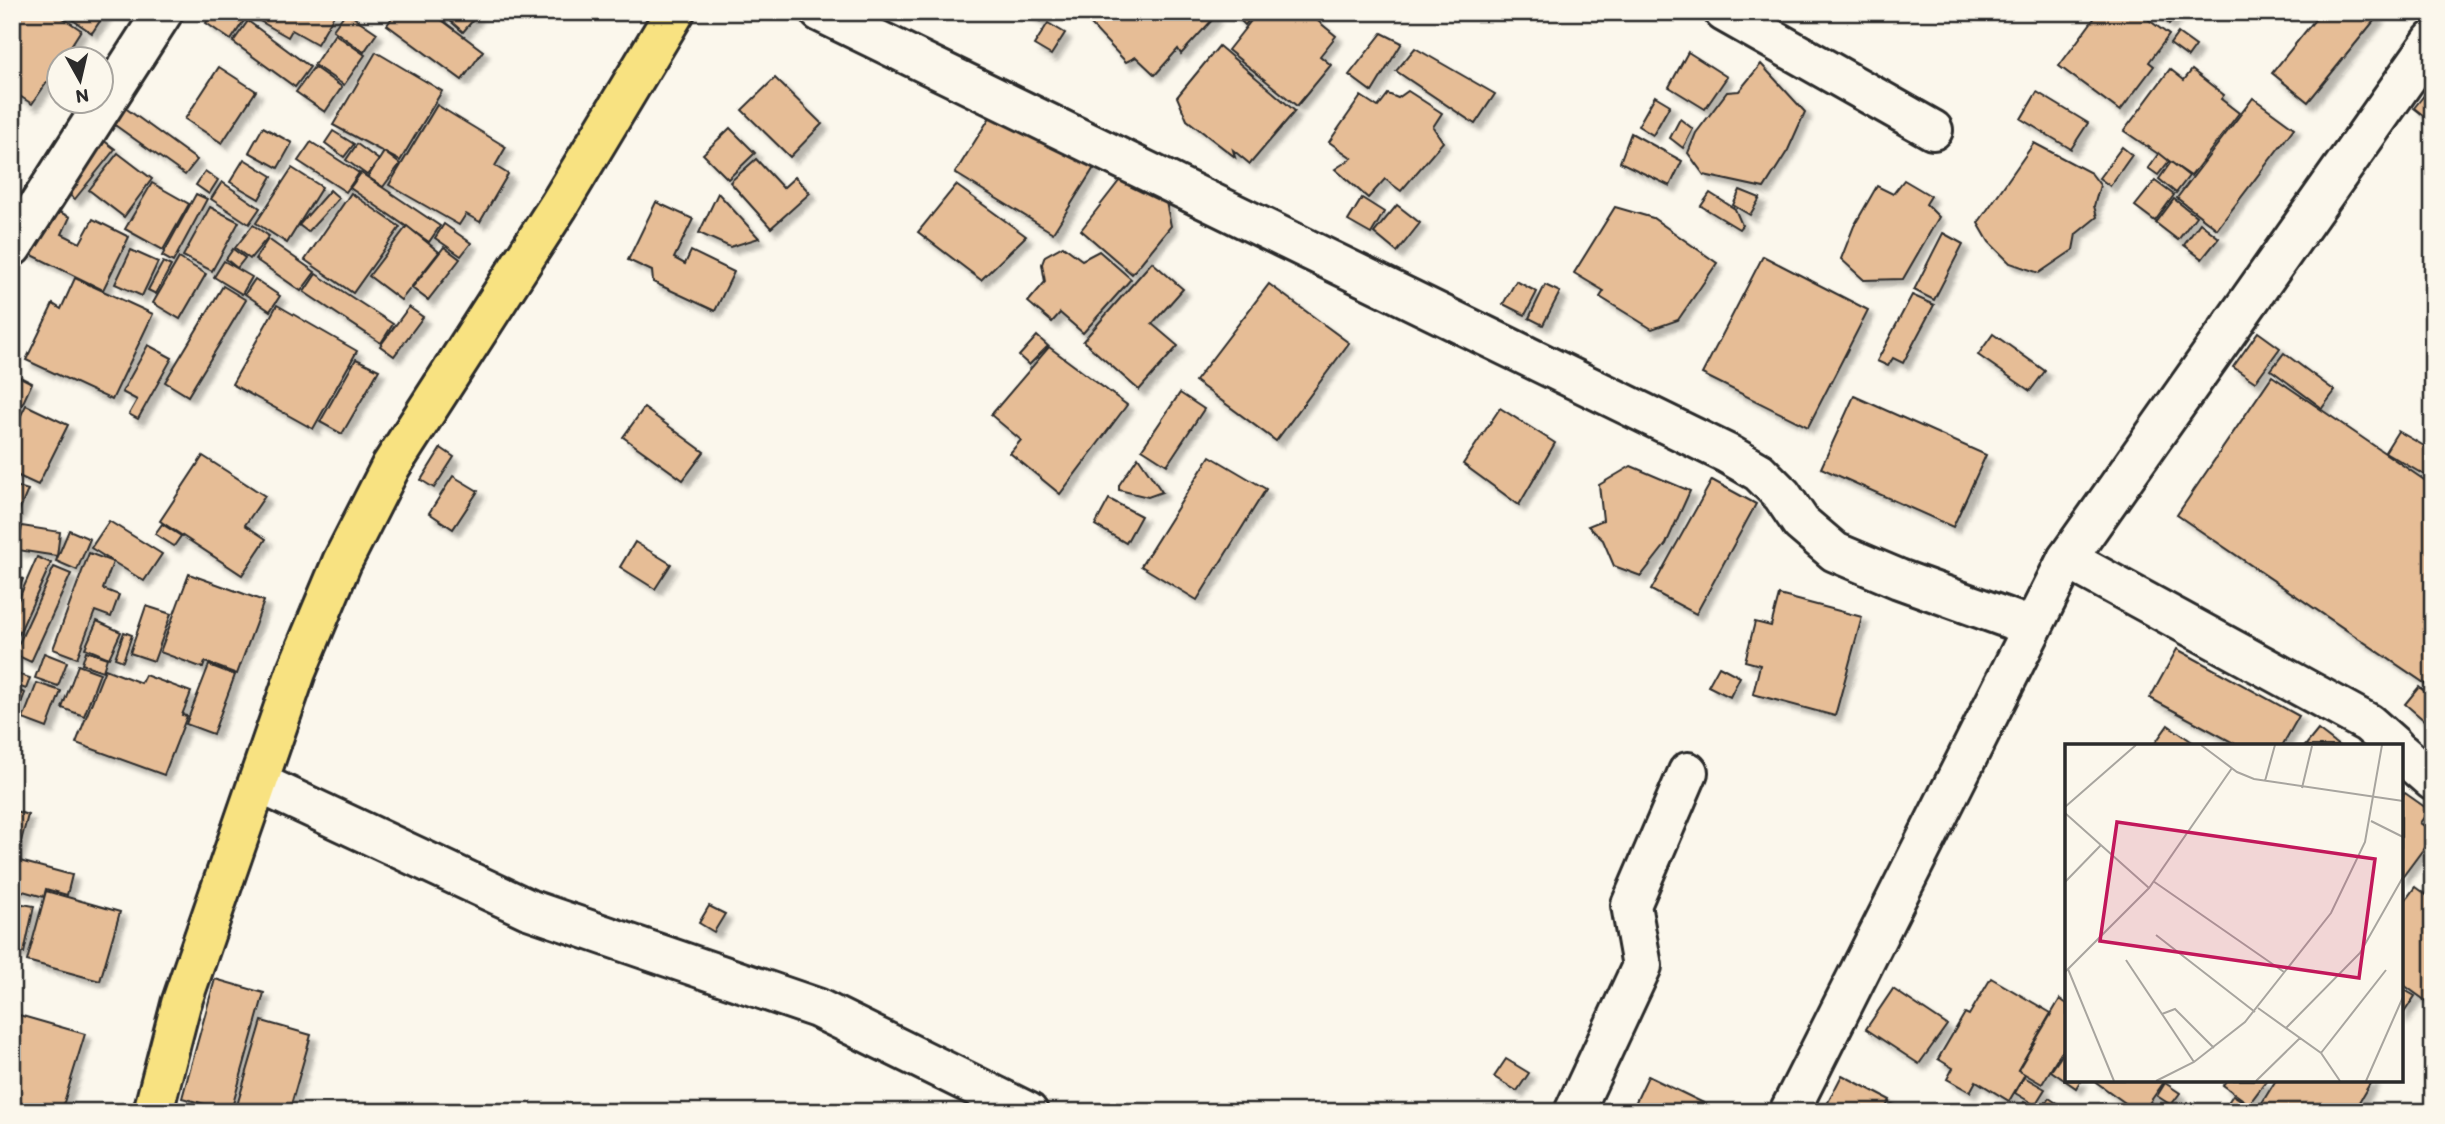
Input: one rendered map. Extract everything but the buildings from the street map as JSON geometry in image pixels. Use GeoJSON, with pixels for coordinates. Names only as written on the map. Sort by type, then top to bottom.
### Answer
{"type":"FeatureCollection","features":[{"type":"Feature","properties":{"kind":"main road"},"geometry":{"type":"LineString","coordinates":[[153,1112],[181,1004],[296,672],[342,562],[391,466],[615,117],[675,12]]}},
{"type":"Feature","properties":{"kind":"street"},"geometry":{"type":"LineString","coordinates":[[12,247],[163,12]]}},
{"type":"Feature","properties":{"kind":"street"},"geometry":{"type":"LineString","coordinates":[[820,12],[1728,454],[1759,472],[1782,495],[1801,523],[1835,552],[1899,579],[2032,626]]}},
{"type":"Feature","properties":{"kind":"street"},"geometry":{"type":"LineString","coordinates":[[1724,12],[1933,130]]}},
{"type":"Feature","properties":{"kind":"street"},"geometry":{"type":"LineString","coordinates":[[1789,1112],[2067,559],[2433,40]]}},
{"type":"Feature","properties":{"kind":"street"},"geometry":{"type":"LineString","coordinates":[[2067,559],[2368,723],[2392,744]]}},
{"type":"Feature","properties":{"kind":"street"},"geometry":{"type":"LineString","coordinates":[[2403,755],[2433,780]]}},
{"type":"Feature","properties":{"kind":"street"},"geometry":{"type":"LineString","coordinates":[[1574,1112],[1642,966],[1631,905],[1688,772]]}},
{"type":"Feature","properties":{"kind":"street"},"geometry":{"type":"LineString","coordinates":[[259,783],[528,909],[817,1008],[1028,1112]]}}]}
